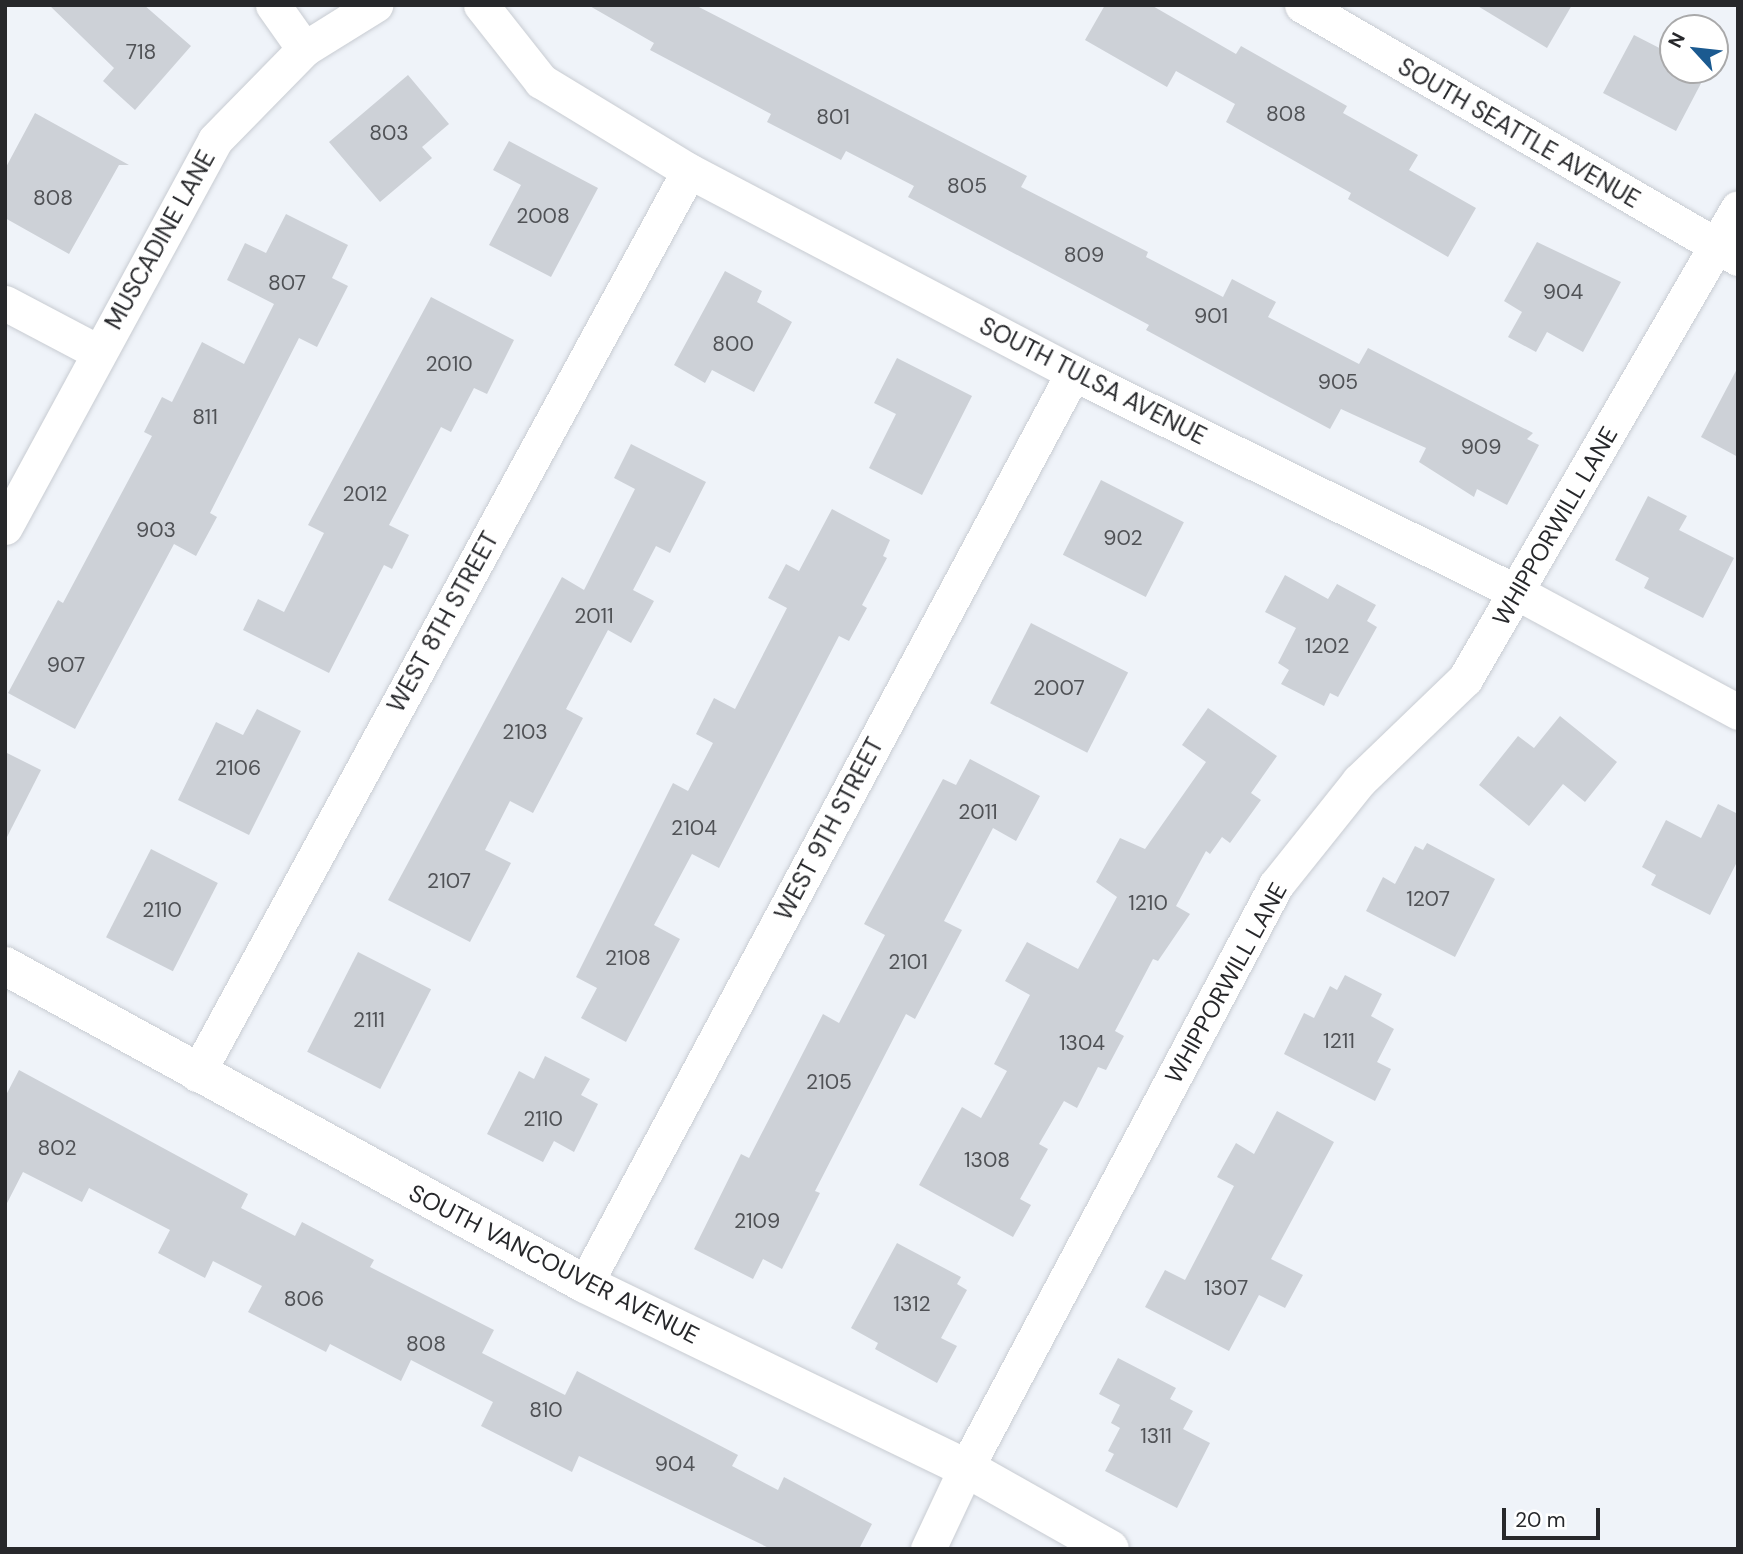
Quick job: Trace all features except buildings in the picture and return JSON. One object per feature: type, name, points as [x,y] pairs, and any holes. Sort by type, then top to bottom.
[{"type":"street","points":[[273,5],[304,49]]},
{"type":"street","name":"MUSCADINE LANE","points":[[5,527],[215,140],[304,49],[375,5]]},
{"type":"street","name":"SOUTH TULSA AVENUE","points":[[481,5],[541,81],[689,171],[1073,373],[1518,593],[1738,712]]},
{"type":"street","name":"SOUTH SEATTLE AVENUE","points":[[1302,5],[1726,253]]},
{"type":"street","name":"WEST 8TH STREET","points":[[197,1074],[689,171]]},
{"type":"street","name":"WHIPPORWILL LANE","points":[[928,1549],[966,1468],[1276,885],[1359,781],[1465,679],[1726,253],[1738,208]]},
{"type":"street","points":[[5,303],[98,352]]},
{"type":"street","name":"WEST 9TH STREET","points":[[585,1284],[1073,373]]},
{"type":"street","name":"SOUTH VANCOUVER AVENUE","points":[[6,967],[197,1074],[585,1284],[966,1468],[1110,1549]]}]
